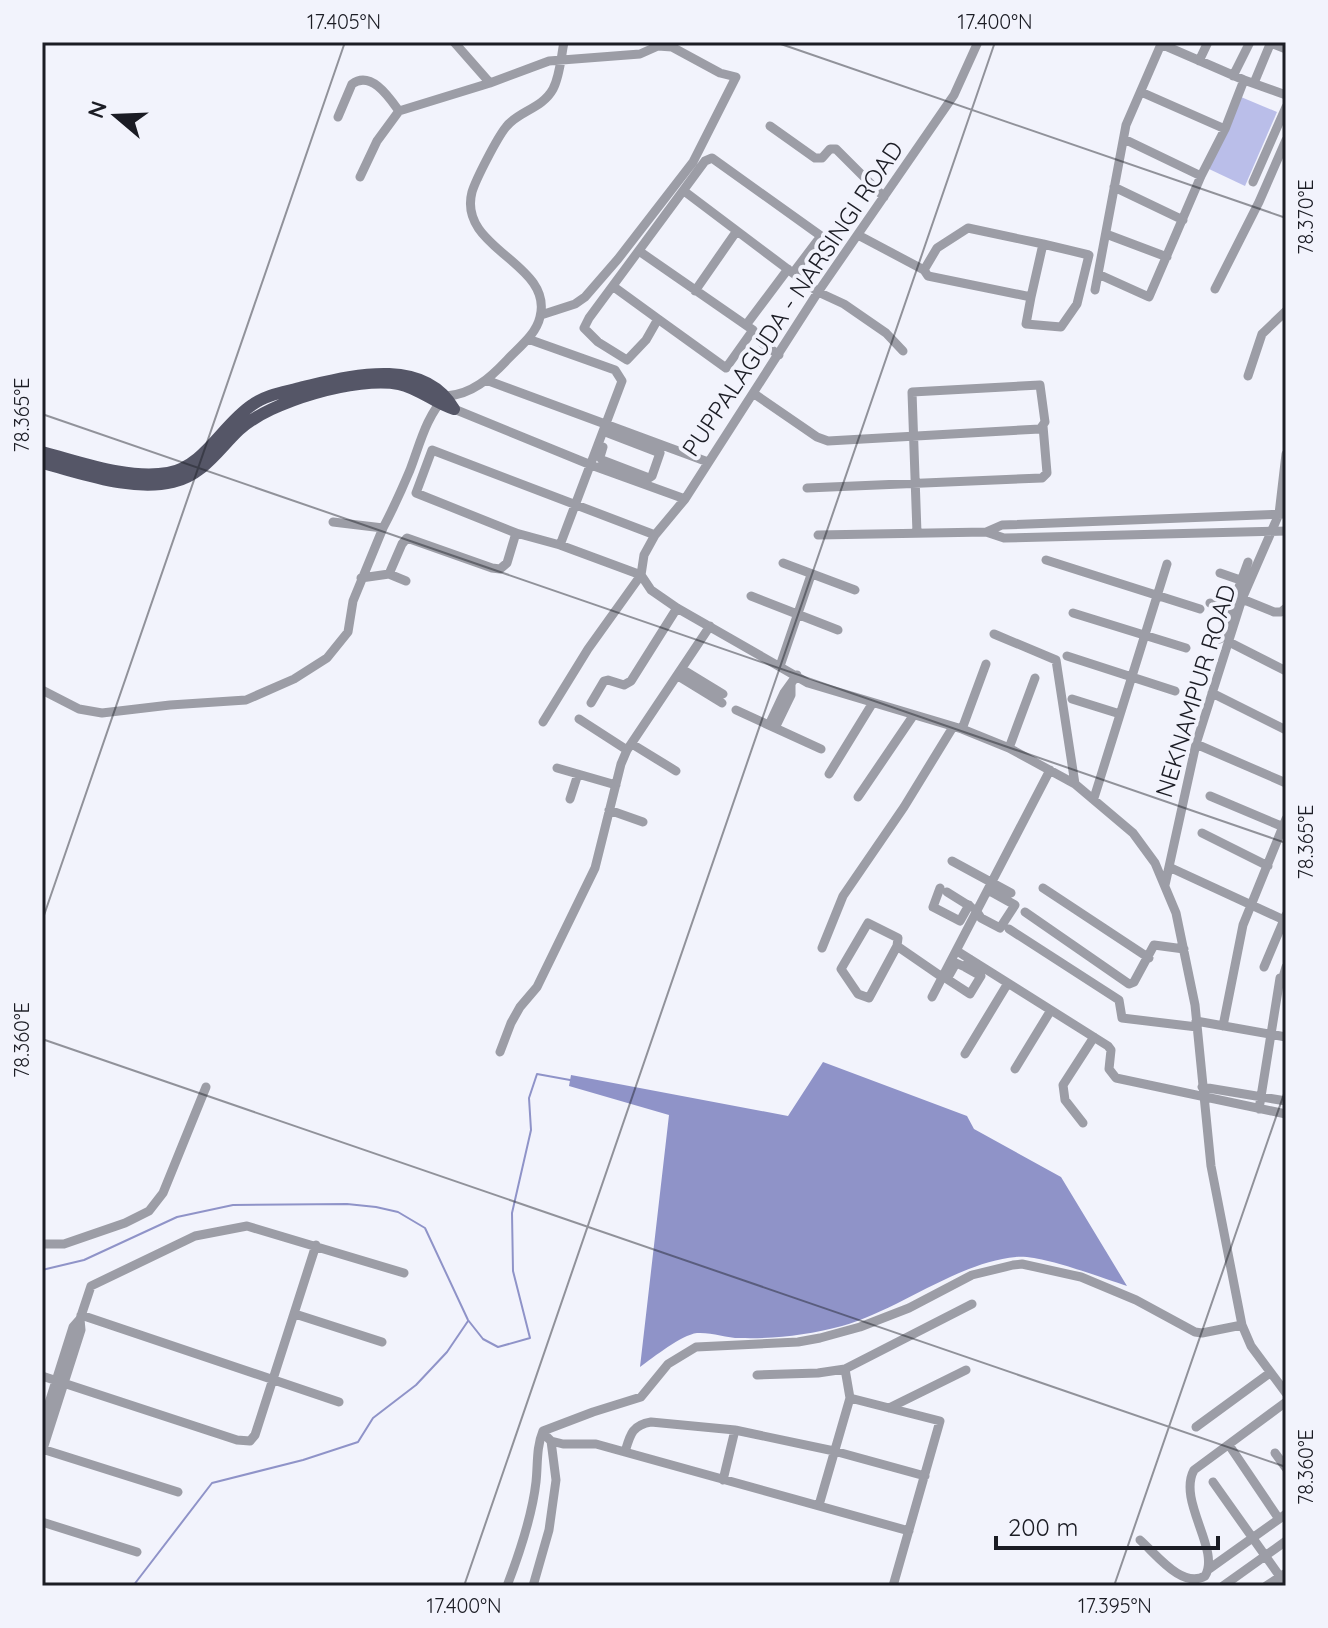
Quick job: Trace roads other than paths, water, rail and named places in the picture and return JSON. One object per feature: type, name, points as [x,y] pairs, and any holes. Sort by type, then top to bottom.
[{"type":"main road","points":[[42,452],[139,474],[167,473],[184,468],[201,455],[250,405],[268,396],[360,374],[410,378],[454,409]]},
{"type":"main road","points":[[42,463],[126,482],[146,485],[171,483],[199,470],[259,413],[308,395],[346,387],[397,384],[442,400]]},
{"type":"street","points":[[454,42],[490,83]]},
{"type":"street","points":[[42,690],[79,709],[102,713],[246,700],[294,679],[327,658],[348,632],[361,578],[409,472],[428,420],[442,400],[461,396],[486,380],[528,339],[541,315],[538,295],[532,283],[506,254],[486,240],[470,213],[470,203],[474,187],[506,126],[538,106],[552,90],[564,42]]},
{"type":"street","name":"PUPPALAGUDA - NARSINGI ROAD","points":[[543,722],[588,649],[641,575],[644,555],[655,535],[685,499],[818,292],[954,95],[978,42]]},
{"type":"street","points":[[1199,61],[1208,42]]},
{"type":"street","points":[[1233,76],[1250,42]]},
{"type":"street","points":[[1095,290],[1126,125],[1162,43],[1233,76],[1286,95]]},
{"type":"street","points":[[1098,274],[1149,297],[1201,176],[1249,82],[1271,43],[1286,49]]},
{"type":"street","points":[[360,177],[377,141],[399,111],[490,83],[526,68],[561,60],[640,54],[664,45],[720,73],[736,77],[693,162],[618,259],[585,297],[575,304],[541,315]]},
{"type":"street","points":[[338,117],[352,84],[364,79],[384,91],[399,111]]},
{"type":"street","points":[[1141,92],[1225,129]]},
{"type":"street","points":[[1253,182],[1286,107]]},
{"type":"street","points":[[770,126],[815,158],[822,158],[830,149],[836,149],[884,197]]},
{"type":"street","points":[[1124,139],[1201,176]]},
{"type":"street","points":[[1215,289],[1286,140]]},
{"type":"street","points":[[614,287],[726,368],[791,271],[821,236],[712,158],[705,161],[584,328],[607,349],[627,360],[646,340],[658,319]]},
{"type":"street","points":[[1114,187],[1183,220]]},
{"type":"street","points":[[684,191],[818,292],[844,304],[886,333],[903,351]]},
{"type":"street","points":[[924,270],[937,248],[968,228],[1043,244],[1089,255],[1077,304],[1061,327],[1026,324],[1043,244]]},
{"type":"street","points":[[695,291],[736,232]]},
{"type":"street","points":[[1106,234],[1167,257]]},
{"type":"street","points":[[858,235],[924,270],[928,276],[1031,297]]},
{"type":"street","points":[[639,251],[750,328],[762,343],[779,355]]},
{"type":"street","points":[[1248,376],[1262,334],[1286,311]]},
{"type":"street","points":[[528,339],[619,373],[622,381],[600,457],[651,477],[660,453],[609,427]]},
{"type":"street","points":[[486,380],[708,462]]},
{"type":"street","points":[[807,488],[916,485],[1045,477],[1042,389],[1036,384],[912,392],[915,436],[916,485],[917,533]]},
{"type":"street","points":[[753,393],[817,437],[828,441],[1040,429],[1043,426]]},
{"type":"street","points":[[454,409],[591,465],[685,499]]},
{"type":"street","points":[[560,545],[609,427]]},
{"type":"street","points":[[655,535],[432,450],[416,493],[516,533],[560,545],[641,575],[651,590],[677,608],[826,690],[957,728],[1009,748],[1075,784],[1133,833],[1147,849],[1165,885],[1176,913],[1184,949],[1197,1024],[1211,1166],[1242,1325],[1251,1346],[1286,1393]]},
{"type":"street","name":"NEKNAMPUR ROAD","points":[[1165,885],[1196,744],[1224,641],[1234,611],[1242,599],[1245,582],[1282,514],[1286,454]]},
{"type":"street","points":[[986,532],[1002,525],[1282,514]]},
{"type":"street","points":[[333,522],[383,528]]},
{"type":"street","points":[[818,535],[986,532],[1004,538],[1286,531]]},
{"type":"street","points":[[389,574],[407,538],[500,569],[507,563],[516,533]]},
{"type":"street","points":[[1046,560],[1200,609]]},
{"type":"street","points":[[1210,603],[1234,611],[1245,582],[1248,562]]},
{"type":"street","points":[[783,563],[855,590]]},
{"type":"street","points":[[1094,798],[1167,564]]},
{"type":"street","points":[[1220,573],[1245,582]]},
{"type":"street","points":[[361,578],[389,574],[406,581]]},
{"type":"street","points":[[780,666],[811,575]]},
{"type":"street","points":[[751,596],[838,630]]},
{"type":"street","points":[[1242,599],[1274,612],[1286,608]]},
{"type":"street","points":[[591,703],[604,681],[624,685],[631,681],[677,608]]},
{"type":"street","points":[[1073,613],[1186,648]]},
{"type":"street","points":[[500,1052],[511,1023],[537,987],[595,868],[616,785],[630,747],[710,626]]},
{"type":"street","points":[[994,634],[1056,660],[1075,784]]},
{"type":"street","points":[[1224,641],[1286,671]]},
{"type":"street","points":[[1067,656],[1175,691]]},
{"type":"street","points":[[822,948],[843,896],[957,728],[986,664]]},
{"type":"street","points":[[680,672],[723,699]]},
{"type":"street","points":[[772,726],[791,695],[791,685],[797,675]]},
{"type":"street","points":[[1009,748],[1035,678]]},
{"type":"street","points":[[1212,693],[1286,730]]},
{"type":"street","points":[[1072,699],[1120,714]]},
{"type":"street","points":[[829,774],[872,704]]},
{"type":"street","points":[[736,710],[821,749]]},
{"type":"street","points":[[858,797],[913,716]]},
{"type":"street","points":[[579,719],[676,771]]},
{"type":"street","points":[[1196,744],[1286,783]]},
{"type":"street","points":[[557,768],[616,785]]},
{"type":"street","points":[[932,997],[1050,770]]},
{"type":"street","points":[[570,799],[578,774]]},
{"type":"street","points":[[1210,796],[1285,825],[1237,947],[1223,1026]]},
{"type":"street","points":[[609,810],[643,822]]},
{"type":"street","points":[[1202,833],[1268,866]]},
{"type":"street","points":[[952,861],[1015,905],[1000,928],[981,918],[976,910],[944,890],[933,907],[960,921],[976,910]]},
{"type":"street","points":[[1169,867],[1251,905],[1285,917],[1264,967]]},
{"type":"street","points":[[991,888],[1011,893]]},
{"type":"street","points":[[1043,888],[1149,958]]},
{"type":"street","points":[[924,906],[967,931]]},
{"type":"street","points":[[1025,912],[1129,984],[1134,982],[1149,958],[1152,947],[1184,949]]},
{"type":"street","points":[[867,923],[898,938],[897,946],[869,998],[858,994],[842,967],[867,923]]},
{"type":"street","points":[[1009,929],[1119,1000],[1122,1018],[1223,1026],[1286,1037]]},
{"type":"street","points":[[897,946],[942,977]]},
{"type":"street","points":[[957,951],[967,963],[1008,983],[1111,1050],[1109,1069],[1116,1078],[1286,1114]]},
{"type":"street","points":[[1259,1109],[1270,1035],[1286,967]]},
{"type":"street","points":[[965,1054],[1008,983]]},
{"type":"street","points":[[1015,1069],[1051,1010]]},
{"type":"street","points":[[1083,1123],[1065,1100],[1063,1085],[1094,1037]]},
{"type":"street","points":[[42,1244],[64,1244],[125,1223],[149,1211],[163,1193],[206,1087]]},
{"type":"street","points":[[1202,1087],[1286,1101]]},
{"type":"street","points":[[178,1492],[42,1450],[73,1327],[91,1286],[195,1236],[247,1226],[404,1273]]},
{"type":"street","points":[[42,1376],[245,1442],[250,1441],[255,1435],[316,1245]]},
{"type":"street","points":[[507,1586],[525,1534],[536,1481],[538,1443],[543,1431],[641,1397],[668,1364],[696,1347],[820,1338],[909,1308],[972,1275],[1022,1264],[1081,1277],[1136,1300],[1195,1332],[1242,1325]]},
{"type":"street","points":[[757,1375],[845,1369],[972,1304]]},
{"type":"street","points":[[295,1314],[382,1342]]},
{"type":"street","points":[[80,1317],[339,1402]]},
{"type":"street","points":[[819,1505],[850,1398],[845,1369]]},
{"type":"street","points":[[889,1408],[966,1370]]},
{"type":"street","points":[[1196,1427],[1270,1373]]},
{"type":"street","points":[[42,1425],[61,1382]]},
{"type":"street","points":[[850,1398],[940,1421],[893,1586]]},
{"type":"street","points":[[1209,1569],[1210,1558],[1199,1531],[1192,1500],[1191,1476],[1194,1470],[1286,1402]]},
{"type":"street","points":[[625,1452],[631,1432],[639,1424],[651,1422],[735,1430],[834,1451],[925,1476]]},
{"type":"street","points":[[723,1480],[735,1430]]},
{"type":"street","points":[[533,1586],[549,1530],[556,1480],[551,1441],[543,1431]]},
{"type":"street","points":[[551,1441],[596,1444],[909,1531]]},
{"type":"street","points":[[1140,1540],[1181,1576],[1190,1580],[1201,1579],[1209,1569],[1282,1517],[1229,1445]]},
{"type":"street","points":[[1275,1453],[1286,1468]]},
{"type":"street","points":[[1213,1482],[1284,1578],[1266,1586]]},
{"type":"street","points":[[42,1522],[137,1552]]},
{"type":"street","points":[[1223,1586],[1286,1541]]},
{"type":"waterway","points":[[42,1270],[84,1260],[177,1217],[233,1205],[347,1204],[376,1207],[398,1212],[425,1228],[468,1320],[483,1339],[498,1347],[530,1338],[513,1271],[512,1213],[531,1130],[529,1098],[537,1074],[570,1080]]},
{"type":"waterway","points":[[133,1586],[212,1483],[303,1460],[358,1442],[373,1418],[416,1385],[447,1352],[468,1321]]}]
